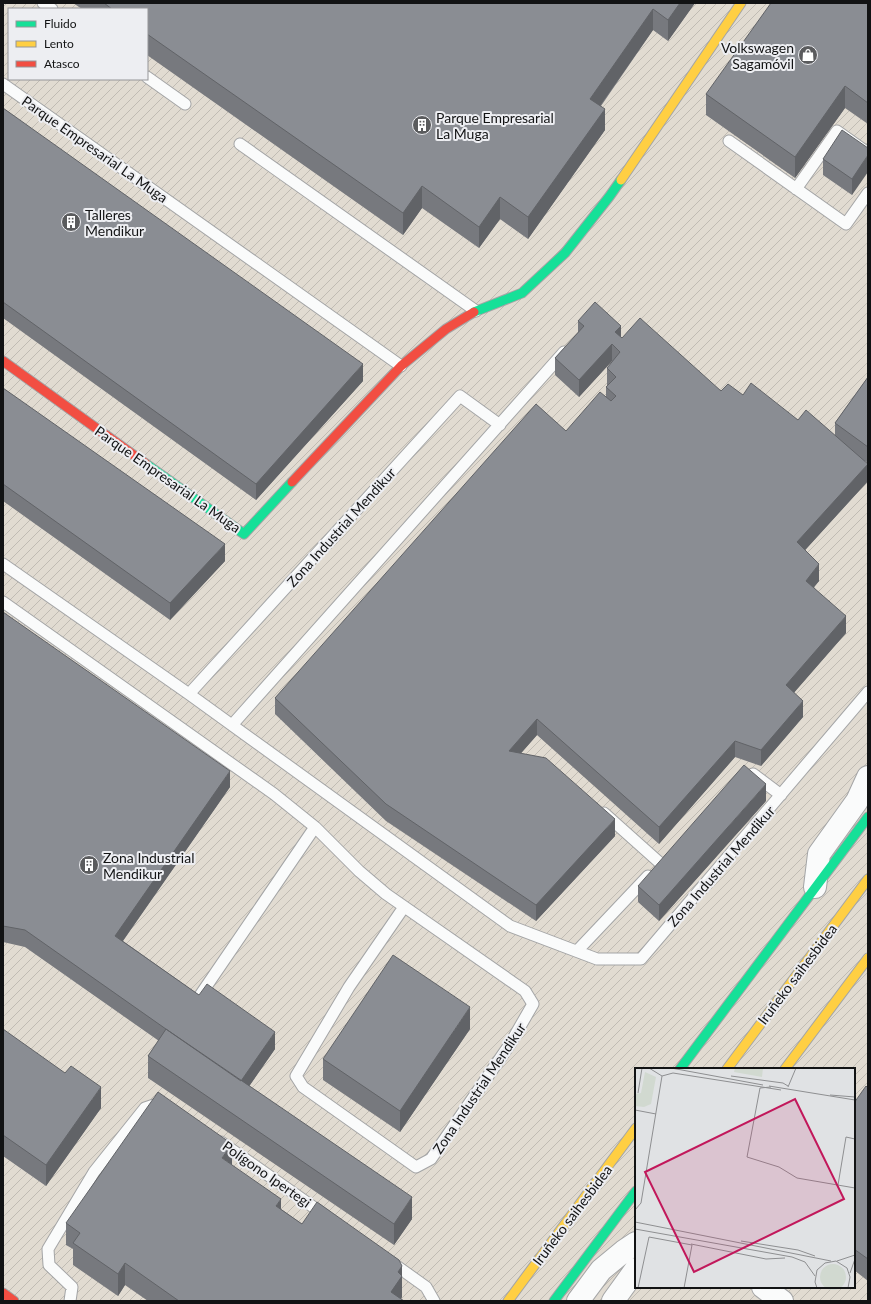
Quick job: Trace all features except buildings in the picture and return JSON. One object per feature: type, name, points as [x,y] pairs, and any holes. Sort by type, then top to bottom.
[{"type":"main road","name":"Parque Empresarial La Muga","points":[[3,361],[244,534],[402,366],[424,346],[446,329],[476,311],[522,293],[565,253],[609,197],[741,3]]},
{"type":"main road","points":[[681,1068],[868,817]]},
{"type":"main road","name":"Iruñeko saihesbidea","points":[[728,1068],[868,879]]},
{"type":"main road","points":[[786,1068],[868,958]]},
{"type":"main road","name":"Iruñeko saihesbidea","points":[[508,1301],[635,1129]]},
{"type":"main road","points":[[554,1301],[635,1192]]},
{"type":"main road","points":[[3,1293],[14,1301]]},
{"type":"street","points":[[815,887],[819,854],[857,801],[868,777]]},
{"type":"street","points":[[578,1301],[601,1270],[635,1244]]},
{"type":"street","points":[[613,1301],[635,1270]]},
{"type":"street","points":[[765,1288],[782,1301]]},
{"type":"lane","points":[[148,78],[185,104]]},
{"type":"lane","name":"Parque Empresarial La Muga","points":[[3,84],[402,366]]},
{"type":"lane","points":[[796,189],[837,132],[868,153]]},
{"type":"lane","points":[[729,141],[846,224],[868,193]]},
{"type":"lane","points":[[240,144],[476,311]]},
{"type":"lane","points":[[232,725],[569,347]]},
{"type":"lane","name":"Zona Industrial Mendikur","points":[[189,694],[460,396],[500,425]]},
{"type":"lane","name":"Zona Industrial Mendikur","points":[[3,564],[189,694],[510,926],[597,959],[641,959],[868,692]]},
{"type":"lane","name":"Zona Industrial Mendikur","points":[[3,602],[274,794],[315,827],[359,871],[386,894],[526,991],[533,1004],[510,1044],[431,1159],[416,1167],[303,1087],[296,1076],[349,987],[404,907]]},
{"type":"lane","name":"Zona Industrial Mendikur","points":[[741,775],[746,770],[781,796]]},
{"type":"lane","points":[[597,806],[660,863]]},
{"type":"lane","points":[[195,1002],[315,827]]},
{"type":"lane","points":[[577,951],[668,854]]},
{"type":"lane","points":[[70,1301],[72,1288],[50,1265],[48,1249],[94,1172],[144,1108],[164,1102],[171,1106]]},
{"type":"lane","name":"Polígono Ipertegi","points":[[209,1133],[337,1224]]},
{"type":"lane","points":[[382,1255],[426,1287],[434,1301]]},
{"type":"shaded area","points":[[3,3],[868,3],[868,1301],[3,1301]]},
{"type":"traffic: fast","points":[[474,312],[522,293],[565,253],[621,180]]},
{"type":"traffic: fast","points":[[146,464],[244,534],[292,482]]},
{"type":"traffic: fast","points":[[681,1068],[868,817]]},
{"type":"traffic: fast","points":[[554,1301],[635,1192]]},
{"type":"traffic: slow","points":[[621,180],[741,3]]},
{"type":"traffic: slow","points":[[728,1068],[868,879]]},
{"type":"traffic: slow","points":[[786,1068],[868,958]]},
{"type":"traffic: slow","points":[[508,1301],[635,1129]]},
{"type":"traffic: jam","points":[[292,482],[401,366],[446,329],[474,312]]},
{"type":"traffic: jam","points":[[3,361],[146,464]]},
{"type":"traffic: jam","points":[[3,1293],[14,1301]]},
{"type":"place","name":"Volkswagen Sagamóvil","points":[[808,55]]},
{"type":"place","name":"Parque Empresarial La Muga","points":[[422,125]]},
{"type":"place","name":"Talleres Mendikur","points":[[71,222]]},
{"type":"place","name":"Zona Industrial Mendikur","points":[[89,865]]}]
